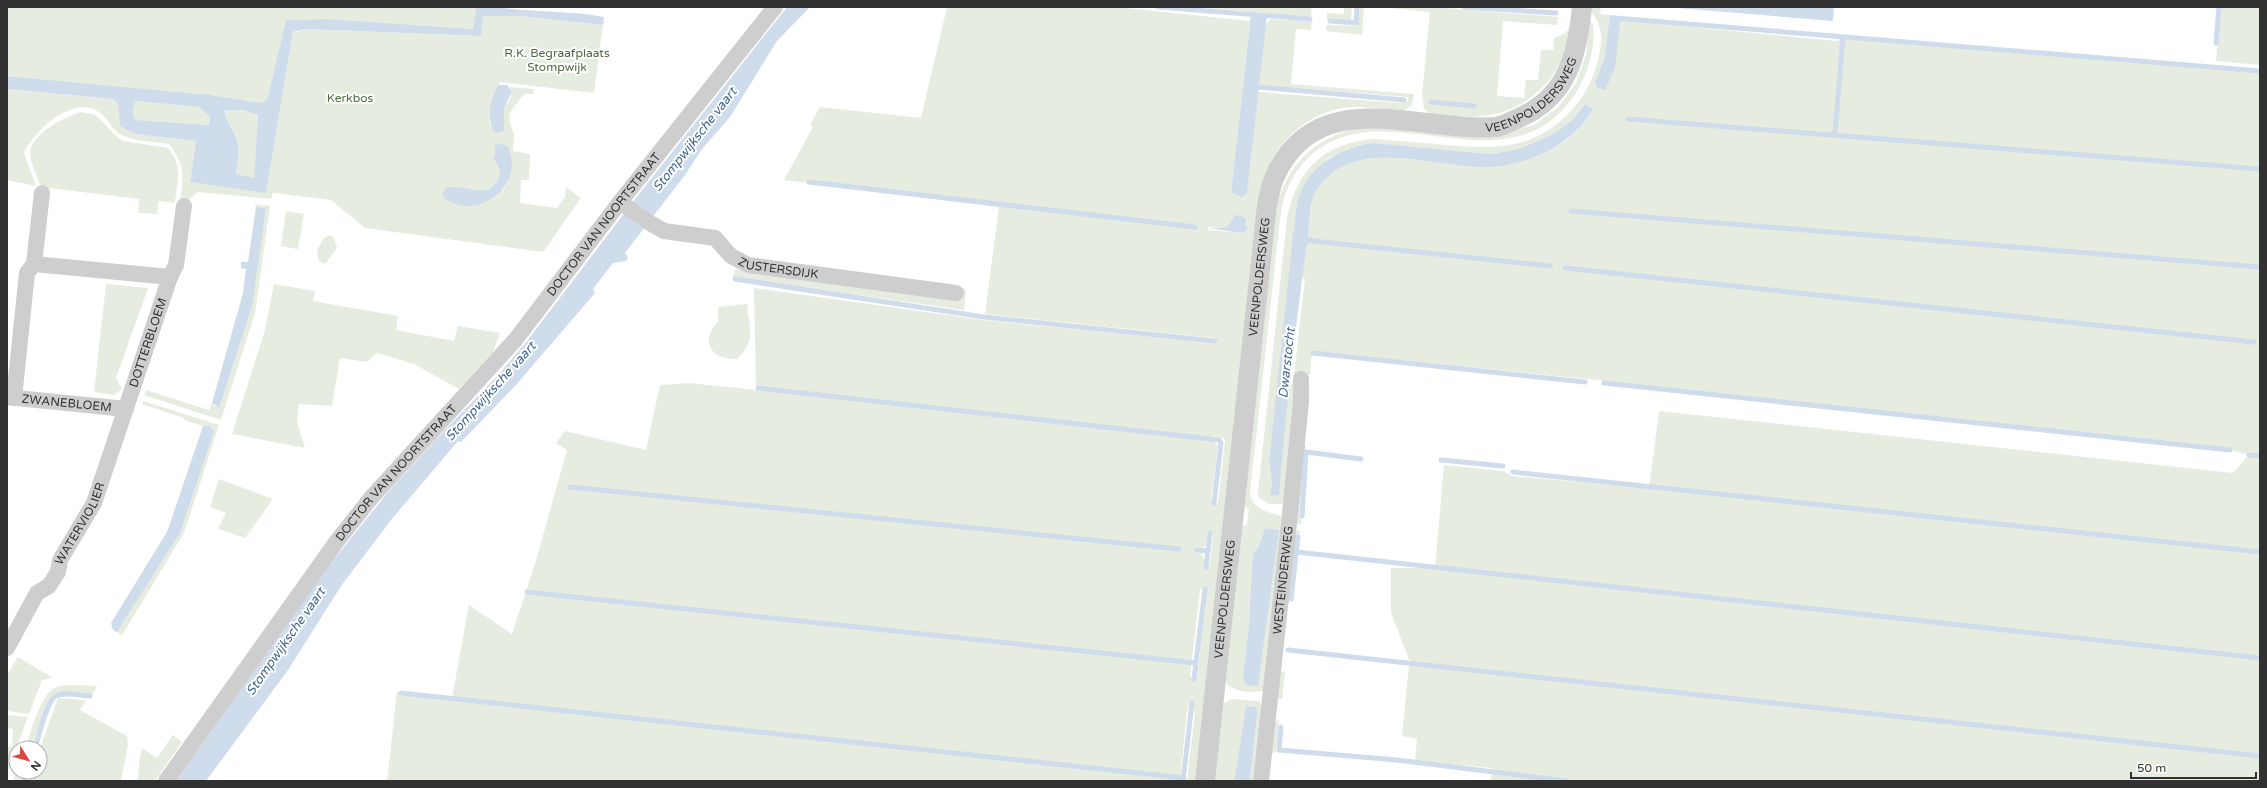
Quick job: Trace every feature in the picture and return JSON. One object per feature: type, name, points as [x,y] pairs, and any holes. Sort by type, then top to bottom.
[{"type":"street","name":"DOCTOR VAN NOORTSTRAAT","points":[[166,781],[352,522],[391,475],[493,367],[516,339],[775,7]]},
{"type":"street","name":"VEENPOLDERSWEG","points":[[1205,781],[1267,205],[1274,176],[1285,158],[1300,141],[1319,129],[1339,122],[1356,118],[1376,118],[1498,127],[1528,114],[1552,96],[1564,80],[1575,57],[1582,7]]},
{"type":"street","points":[[10,397],[27,274],[34,264],[42,193]]},
{"type":"street","name":"ZUSTERSDIJK","points":[[622,203],[664,231],[714,238],[731,256],[748,265],[956,294]]},
{"type":"street","name":"DOTTERBLOEM","points":[[126,409],[170,277],[176,265],[184,206]]},
{"type":"street","points":[[34,264],[170,277]]},
{"type":"street","name":"WESTEINDERWEG","points":[[1261,781],[1290,518],[1301,401],[1301,379]]},
{"type":"street","name":"ZWANEBLOEM","points":[[10,397],[126,409]]},
{"type":"street","name":"WATERVIOLIER","points":[[7,648],[38,593],[49,586],[58,572],[60,560],[89,514],[126,409]]},
{"type":"green space","points":[[7,7],[476,7],[473,29],[329,19],[286,20],[267,100],[260,103],[211,95],[7,76]]},
{"type":"green space","points":[[947,7],[1116,7],[1250,21],[1231,192],[1247,194],[1258,92],[1399,103],[1408,101],[1408,97],[1259,85],[1265,25],[1271,19],[1312,21],[1311,30],[1296,29],[1291,84],[1414,94],[1412,105],[1404,111],[1351,107],[1326,113],[1310,120],[1296,130],[1284,142],[1267,171],[1261,187],[1196,781],[1187,781],[1195,713],[1191,703],[1189,704],[1187,711],[1180,781],[387,781],[397,692],[452,698],[469,605],[512,634],[535,564],[567,450],[556,443],[565,431],[646,450],[660,385],[690,383],[756,390],[754,288],[983,320],[1215,343],[1215,338],[985,314],[999,207],[784,180],[813,127],[810,125],[820,107],[921,118]],"holes":[[[1235,215],[1246,227],[1242,233],[1209,230],[1208,227],[1227,227]],[[1213,436],[1223,438],[1225,440],[1218,503],[1214,504],[1211,500],[1218,446],[1213,441]],[[1209,529],[1213,535],[1210,564],[1207,568],[1201,552],[1196,552],[1196,548],[1205,547]],[[1205,588],[1207,591],[1197,678],[1194,679],[1190,676],[1200,590]]]},
{"type":"green space","points":[[1196,7],[1312,7],[1311,17]]},
{"type":"green space","points":[[1344,7],[1352,7],[1351,21],[1327,20],[1327,13],[1344,14]]},
{"type":"green space","points":[[1360,7],[1364,7],[1362,35],[1326,31],[1327,25],[1356,26]]},
{"type":"green space","points":[[1380,7],[1434,7],[1558,17],[1557,25],[1503,21],[1497,96],[1524,98],[1526,80],[1538,80],[1541,50],[1553,50],[1554,38],[1565,33],[1572,26],[1569,43],[1563,59],[1554,74],[1543,87],[1530,98],[1515,107],[1499,113],[1482,116],[1462,117],[1430,114],[1424,109],[1422,95],[1430,12]]},
{"type":"green space","points":[[1590,7],[1601,7],[1600,14],[1610,15],[1604,59],[1596,83],[1618,42],[1621,20],[1836,41],[1843,37],[2260,70],[2260,756],[1410,662],[1391,613],[1391,568],[1435,568],[1444,465],[1503,471],[1512,476],[1649,488],[1659,411],[2233,473],[2249,455],[2230,450],[1587,379],[1312,351],[1310,375],[1296,373],[1298,396],[1284,504],[1269,504],[1259,498],[1258,493],[1287,218],[1298,186],[1306,173],[1327,153],[1341,146],[1356,142],[1374,139],[1482,147],[1514,144],[1529,140],[1543,133],[1557,124],[1571,111],[1583,96],[1589,85],[1596,67],[1601,44],[1600,30],[1594,16],[1589,10]],"holes":[[[1584,104],[1594,111],[1566,141],[1535,157],[1513,164],[1491,167],[1471,167],[1404,158],[1360,160],[1341,167],[1321,184],[1313,197],[1308,236],[1318,241],[1307,244],[1302,278],[1305,279],[1293,384],[1288,384],[1272,484],[1269,461],[1297,205],[1308,179],[1330,157],[1373,143],[1491,154],[1522,148],[1555,133],[1570,122]]]},
{"type":"green space","points":[[2221,7],[2260,7],[2260,65],[2216,61]]},
{"type":"green space","points":[[482,16],[519,16],[603,25],[594,93],[500,82],[491,103],[490,125],[504,131],[504,109],[511,97],[510,87],[533,89],[533,94],[524,94],[510,112],[509,120],[514,135],[513,151],[530,154],[529,180],[521,180],[520,203],[557,208],[565,197],[566,187],[581,198],[543,252],[365,228],[331,200],[273,193],[271,199],[197,192],[185,204],[180,203],[182,186],[181,165],[169,144],[124,136],[116,131],[101,113],[87,108],[76,108],[54,118],[29,144],[24,153],[36,186],[7,180],[7,89],[113,99],[118,104],[120,126],[134,134],[196,141],[190,182],[266,192],[293,33],[304,29],[480,36]],"holes":[[[496,152],[509,181],[503,190],[478,204],[452,186],[478,191],[489,189],[494,185],[499,176],[498,168],[493,159]]]},
{"type":"green space","points":[[1589,21],[1593,24],[1594,33],[1592,51],[1584,77],[1576,93],[1548,123],[1516,137],[1481,140],[1409,133],[1373,132],[1339,138],[1309,157],[1297,170],[1286,193],[1280,219],[1250,493],[1254,504],[1264,510],[1286,517],[1268,689],[1251,692],[1233,688],[1225,681],[1241,527],[1247,524],[1249,509],[1244,506],[1277,205],[1290,174],[1299,161],[1310,150],[1337,134],[1353,129],[1370,126],[1501,135],[1536,124],[1558,107],[1576,83],[1586,55]],"holes":[[[1265,528],[1278,530],[1244,679],[1254,553],[1258,548]]]},
{"type":"green space","points":[[136,101],[199,107],[210,117],[209,125],[136,120],[133,115],[133,110]]},
{"type":"green space","points":[[242,110],[258,115],[254,179],[236,174],[239,155],[238,141],[224,111]]},
{"type":"green space","points":[[81,112],[96,115],[115,135],[123,141],[168,148],[173,155],[178,168],[175,203],[158,201],[157,214],[138,213],[139,199],[41,187],[33,167],[30,154],[31,147],[35,140],[50,127],[74,114]]},
{"type":"green space","points":[[254,204],[270,206],[255,313],[221,420],[144,395],[146,390],[209,410],[212,403],[215,407],[266,208],[256,207]]},
{"type":"green space","points":[[286,211],[304,214],[298,249],[281,246]]},
{"type":"green space","points":[[330,235],[334,238],[337,248],[325,264],[319,261],[317,250],[324,238]]},
{"type":"green space","points":[[735,269],[958,300],[960,288],[966,289],[964,310],[733,277]]},
{"type":"green space","points":[[106,284],[148,288],[116,378],[122,389],[114,395],[94,392]]},
{"type":"green space","points":[[274,284],[315,291],[313,301],[398,316],[396,330],[454,341],[458,326],[500,333],[493,352],[459,389],[414,364],[377,353],[367,362],[340,358],[332,406],[299,404],[297,422],[305,448],[232,434],[265,330]]},
{"type":"green space","points":[[747,304],[750,333],[747,346],[737,359],[720,356],[711,348],[709,342],[709,336],[712,329],[718,322],[718,307]]},
{"type":"green space","points":[[143,401],[219,425],[184,533],[122,635],[117,632],[180,533],[210,426],[203,426],[184,420],[184,418],[142,404]]},
{"type":"green space","points":[[1300,446],[1306,446],[1299,517],[1301,519],[1301,524],[1293,523]]},
{"type":"green space","points":[[219,479],[273,499],[245,538],[218,529],[226,513],[210,507]]},
{"type":"green space","points":[[1300,530],[1299,536],[1297,537],[1289,603],[1284,602],[1292,532]]},
{"type":"green space","points":[[18,657],[53,678],[42,680],[29,714],[7,711],[7,675]]},
{"type":"green space","points":[[1409,665],[2260,757],[2260,781],[1491,781],[1492,768],[1415,761],[1417,739],[1402,736]]},
{"type":"green space","points":[[1285,671],[1282,699],[1273,699],[1276,675]]},
{"type":"green space","points":[[77,685],[97,686],[92,696],[64,693],[54,694],[46,705],[35,740],[28,740],[41,704],[51,690],[57,687]]},
{"type":"green space","points":[[58,698],[86,700],[80,710],[127,736],[128,745],[121,781],[29,781],[48,780],[48,740],[43,740]]},
{"type":"green space","points":[[1231,699],[1259,701],[1265,710],[1257,781],[1250,781],[1258,707],[1246,706],[1234,781],[1214,781],[1223,704]]},
{"type":"green space","points":[[7,715],[28,717],[19,740],[12,740],[13,729],[7,728]]},
{"type":"green space","points":[[1279,720],[1276,751],[1271,755],[1271,724]]},
{"type":"green space","points":[[173,735],[182,742],[155,781],[138,781],[142,748],[157,758]]},
{"type":"green space","points":[[8,747],[8,770],[7,773]]},
{"type":"water","points":[[476,7],[575,13],[604,17],[603,25],[519,16],[483,16],[481,36],[304,29],[293,32],[266,193],[190,182],[196,141],[134,134],[120,126],[118,104],[113,99],[7,89],[7,76],[211,95],[260,103],[267,100],[286,20],[329,19],[473,29]],"holes":[[[136,101],[199,107],[210,117],[209,125],[136,120],[133,115]],[[242,110],[258,115],[254,178],[236,174],[239,155],[238,142],[224,111]]]},
{"type":"water","name":"Stompwijksche vaart","points":[[787,7],[810,7],[777,41],[730,117],[702,149],[685,175],[625,253],[628,258],[626,261],[613,263],[593,289],[595,293],[515,386],[461,442],[458,441],[391,520],[341,586],[288,670],[206,781],[176,781],[323,573],[388,492],[439,436],[500,373],[527,341],[635,199]]},
{"type":"water","points":[[1666,7],[1834,7],[1833,21]]},
{"type":"water","points":[[1251,14],[1267,15],[1247,194],[1241,197],[1231,192]]},
{"type":"water","points":[[1610,15],[1621,17],[1615,68],[1605,90],[1598,88],[1595,83],[1604,59]]},
{"type":"water","points":[[498,85],[507,85],[512,91],[504,109],[504,131],[495,133],[489,115],[491,103]]},
{"type":"water","name":"Dwarstocht","points":[[1585,104],[1594,110],[1577,131],[1566,140],[1546,152],[1524,161],[1502,166],[1471,167],[1404,158],[1361,160],[1342,167],[1325,180],[1315,192],[1310,211],[1308,236],[1319,241],[1307,244],[1291,369],[1279,495],[1270,496],[1272,484],[1269,461],[1292,233],[1294,232],[1295,215],[1301,192],[1307,180],[1315,170],[1335,155],[1373,143],[1491,154],[1522,148],[1555,133],[1570,122]]},
{"type":"water","points":[[502,144],[508,147],[512,169],[504,188],[497,195],[488,201],[477,205],[466,206],[458,205],[445,199],[442,194],[446,188],[459,187],[473,190],[487,190],[492,187],[499,178],[500,172],[493,159],[496,152],[494,145]]},
{"type":"water","points":[[256,207],[266,208],[252,306],[219,408],[212,403],[243,293],[246,269],[241,268],[241,262],[248,262]]},
{"type":"water","points":[[1235,215],[1242,216],[1246,219],[1246,227],[1248,228],[1242,233],[1208,228],[1227,227]]},
{"type":"water","points":[[203,426],[210,426],[214,431],[180,533],[117,632],[113,630],[111,623],[167,532]]},
{"type":"water","points":[[1265,528],[1279,530],[1258,686],[1247,685],[1243,679],[1249,625],[1252,565],[1254,553],[1258,548]]},
{"type":"water","points":[[1246,706],[1258,707],[1250,781],[1234,781]]},
{"type":"waterway","points":[[1158,7],[1310,19]]},
{"type":"waterway","points":[[1330,21],[1356,23],[1357,7]]},
{"type":"waterway","points":[[1464,7],[1556,13]]},
{"type":"waterway","points":[[2216,43],[2219,7]]},
{"type":"waterway","points":[[1615,18],[2260,71]]},
{"type":"waterway","points":[[1835,134],[1843,37]]},
{"type":"waterway","points":[[1259,87],[1404,100]]},
{"type":"waterway","points":[[1431,102],[1474,106]]},
{"type":"waterway","points":[[1628,119],[2260,169]]},
{"type":"waterway","points":[[809,182],[1195,227]]},
{"type":"waterway","points":[[1571,211],[2260,267]]},
{"type":"waterway","points":[[1313,241],[1550,266]]},
{"type":"waterway","points":[[1565,268],[2254,342]]},
{"type":"waterway","points":[[735,279],[984,317],[1215,341]]},
{"type":"waterway","points":[[1313,353],[1585,382]]},
{"type":"waterway","points":[[1604,383],[2230,450]]},
{"type":"waterway","points":[[758,388],[1219,440],[1221,443],[1214,503]]},
{"type":"waterway","points":[[1302,516],[1306,452],[1361,459]]},
{"type":"waterway","points":[[2249,455],[2260,456]]},
{"type":"waterway","points":[[1441,460],[1503,466]]},
{"type":"waterway","points":[[1513,472],[2260,552]]},
{"type":"waterway","points":[[570,487],[1179,549]]},
{"type":"waterway","points":[[1206,567],[1210,533]]},
{"type":"waterway","points":[[1291,599],[1298,537]]},
{"type":"waterway","points":[[1197,550],[1208,551]]},
{"type":"waterway","points":[[1297,552],[2260,658]]},
{"type":"waterway","points":[[1194,679],[1205,589]]},
{"type":"waterway","points":[[527,592],[1196,663]]},
{"type":"waterway","points":[[1288,650],[2260,756]]},
{"type":"waterway","points":[[401,693],[1184,778]]},
{"type":"waterway","points":[[37,740],[43,720],[52,699],[56,696],[64,694],[90,696]]},
{"type":"waterway","points":[[1183,781],[1192,703]]},
{"type":"waterway","points":[[1281,727],[1279,750],[1397,760],[1567,781]]},
{"type":"park label","name":"R.K. Begraafplaats Stompwijk","points":[[557,60]]},
{"type":"park label","name":"Kerkbos","points":[[350,98]]}]
